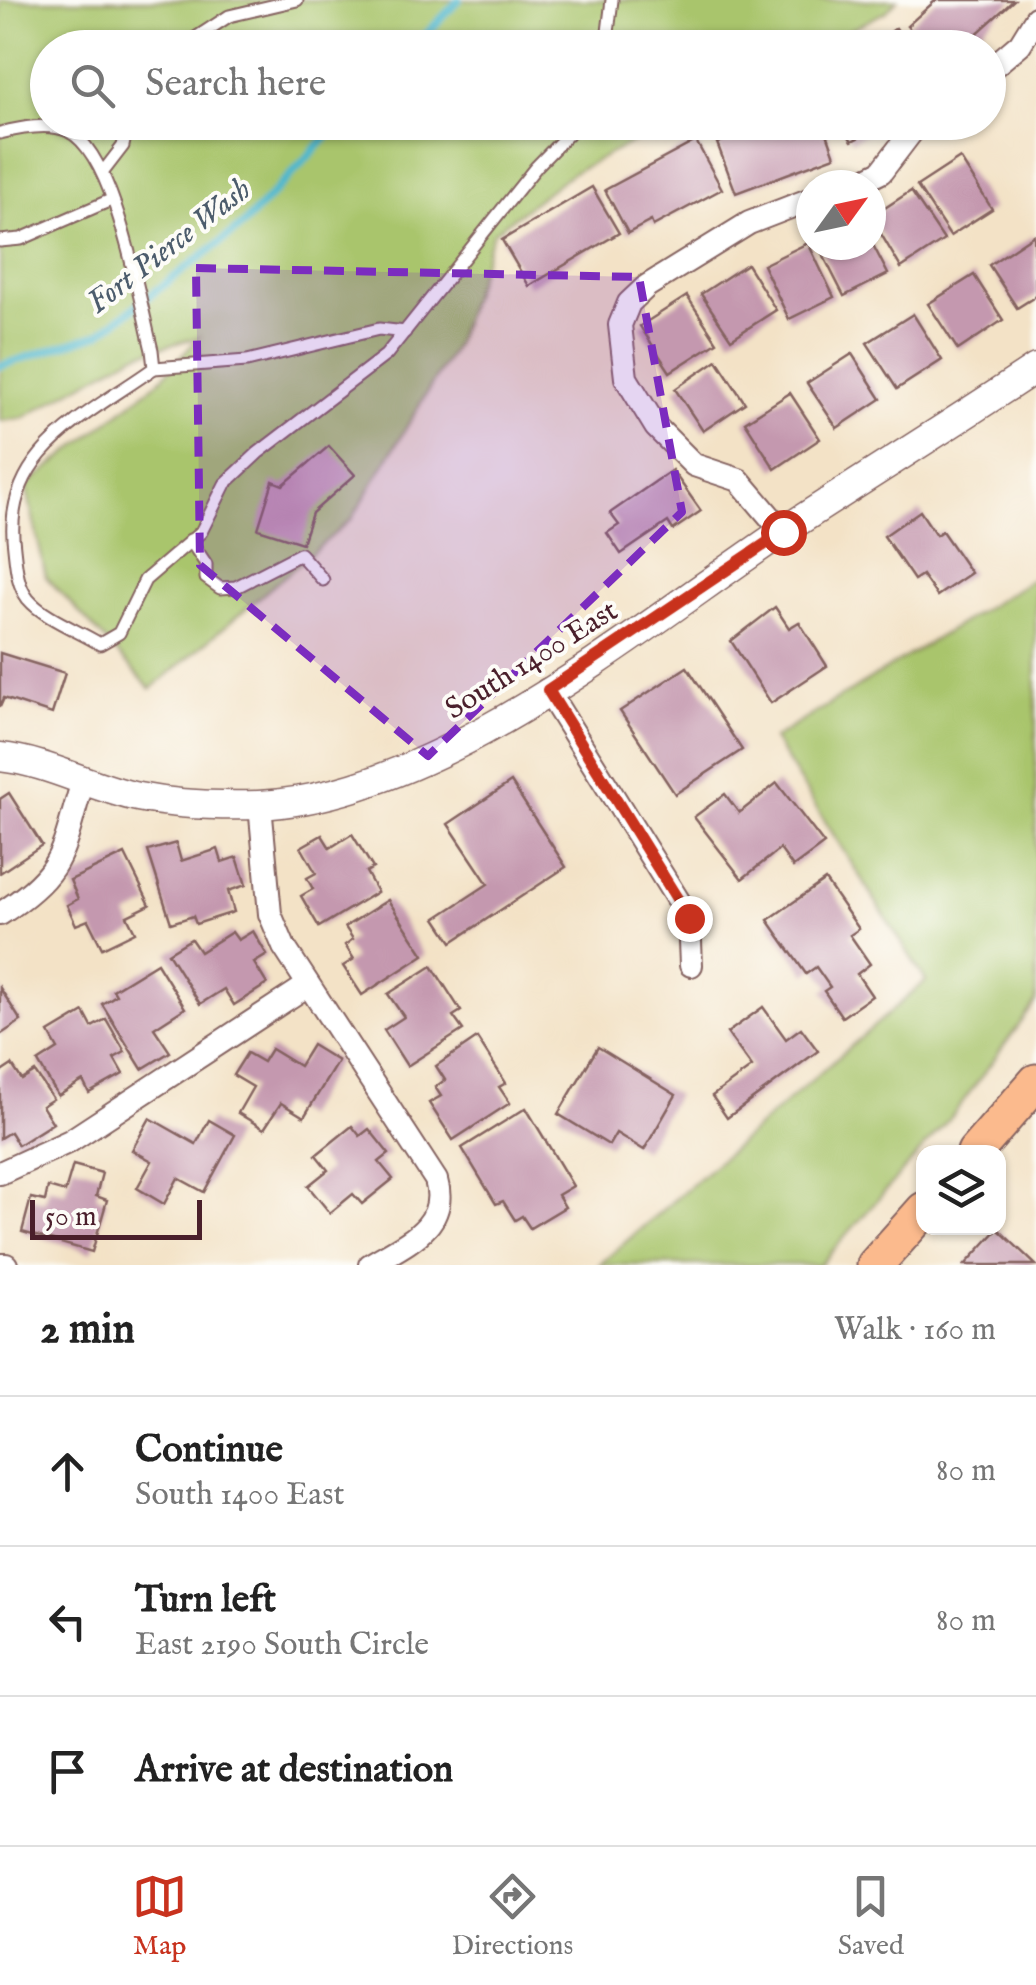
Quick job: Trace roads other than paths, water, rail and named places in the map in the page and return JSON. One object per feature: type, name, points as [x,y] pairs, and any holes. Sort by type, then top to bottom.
[{"type":"main road","points":[[981,1145],[1036,1082]]},
{"type":"main road","points":[[875,1265],[916,1219]]},
{"type":"street","points":[[1006,56],[1020,44],[1036,18]]},
{"type":"street","points":[[883,170],[906,140]]},
{"type":"street","points":[[783,532],[740,480],[694,465],[656,427],[626,378],[620,325],[629,304],[647,286],[749,222],[796,205]]},
{"type":"street","name":"South 1400 East","points":[[0,758],[22,759],[156,800],[260,805],[317,798],[387,777],[442,752],[548,690],[1036,368]]},
{"type":"street","points":[[548,690],[689,918],[691,965]]},
{"type":"street","points":[[0,914],[47,880],[58,862],[84,780]]},
{"type":"street","points":[[260,805],[270,914],[308,985],[436,1180],[442,1200],[435,1220],[420,1234],[370,1265]]},
{"type":"street","points":[[0,1173],[70,1141],[308,985]]},
{"type":"lane","points":[[208,30],[229,16],[297,0]]},
{"type":"lane","points":[[608,30],[612,0]]},
{"type":"lane","points":[[0,133],[30,129]]},
{"type":"lane","points":[[82,140],[104,172],[154,368]]},
{"type":"lane","points":[[104,172],[124,140]]},
{"type":"lane","points":[[405,332],[379,329],[247,361],[154,368],[44,446],[18,486],[11,524],[18,582],[30,601],[100,644],[119,633],[145,580],[200,532],[225,484],[258,453],[371,368],[405,332],[563,140]]},
{"type":"lane","points":[[0,240],[22,239],[111,200]]},
{"type":"lane","points":[[190,540],[206,564],[206,578],[220,588],[236,588],[300,554],[323,580]]},
{"type":"waterway","name":"Fort Pierce Wash","points":[[430,30],[459,0]]},
{"type":"waterway","name":"Fort Pierce Wash","points":[[0,366],[99,334],[242,226],[324,140]]}]
